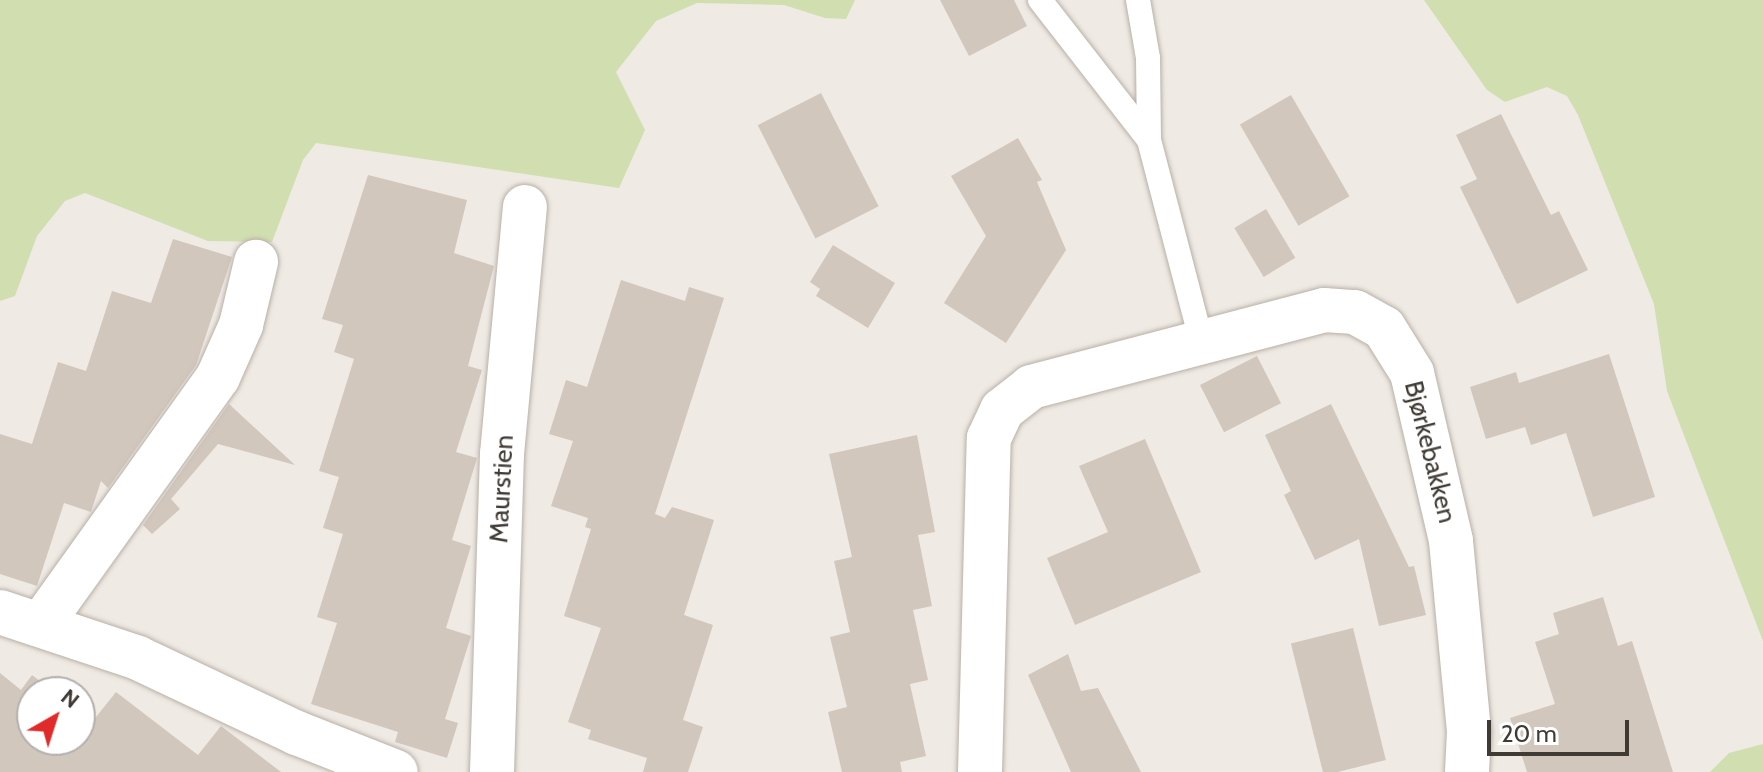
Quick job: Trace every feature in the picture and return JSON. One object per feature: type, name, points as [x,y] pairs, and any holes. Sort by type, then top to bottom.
[{"type":"street","name":"Maurstien","points":[[492,772],[502,454],[525,207]]},
{"type":"street","points":[[42,623],[218,377],[241,325],[256,262]]},
{"type":"street","name":"Bjørkebakken","points":[[980,772],[989,438],[1002,410],[1031,387],[1201,339],[1324,310],[1355,312],[1384,328],[1412,373],[1451,541],[1469,731],[1467,772]]},
{"type":"street","points":[[0,612],[42,623],[138,658],[297,733],[396,772]]},
{"type":"lane","points":[[1040,0],[1149,140]]},
{"type":"lane","points":[[1138,0],[1148,58],[1149,140],[1201,339]]},
{"type":"green space","points":[[0,0],[855,0],[846,19],[825,18],[784,5],[697,3],[656,21],[616,72],[645,130],[619,188],[316,143],[303,160],[272,242],[208,241],[85,193],[65,201],[37,236],[15,296],[0,301]]},
{"type":"green space","points":[[1424,0],[1763,0],[1763,641],[1667,391],[1654,304],[1578,115],[1567,96],[1547,87],[1505,102],[1487,90]]},
{"type":"green space","points":[[1763,744],[1763,772],[1710,772],[1729,753]]},
{"type":"building","points":[[940,0],[1014,0],[1027,26],[969,56]]},
{"type":"building","points":[[821,93],[879,206],[815,238],[758,125]]},
{"type":"building","points":[[1291,95],[1350,196],[1298,226],[1240,124]]},
{"type":"building","points":[[1501,114],[1551,215],[1559,211],[1588,270],[1517,304],[1460,187],[1477,179],[1456,135]]},
{"type":"building","points":[[1018,138],[1042,180],[1037,182],[1066,250],[1006,343],[944,303],[986,236],[951,176]]},
{"type":"building","points":[[368,175],[467,200],[454,253],[494,266],[468,366],[482,370],[456,452],[477,458],[452,540],[471,546],[446,628],[471,636],[445,719],[458,723],[447,758],[395,742],[398,732],[311,704],[337,623],[317,617],[343,534],[323,528],[339,477],[319,471],[354,359],[334,352],[343,325],[322,319]]},
{"type":"building","points":[[1266,209],[1295,258],[1264,277],[1234,228]]},
{"type":"building","points":[[173,239],[232,257],[196,365],[108,488],[101,481],[91,512],[64,503],[37,586],[0,574],[0,434],[32,444],[58,362],[86,371],[112,291],[151,303]]},
{"type":"building","points":[[833,245],[895,283],[868,328],[816,296],[820,289],[810,282]]},
{"type":"building","points":[[621,280],[685,301],[689,287],[724,298],[655,514],[665,518],[672,507],[714,520],[684,615],[713,625],[683,720],[703,727],[688,772],[643,772],[647,758],[588,739],[591,730],[568,722],[601,628],[564,616],[591,529],[585,527],[588,518],[551,506],[573,441],[549,434],[566,380],[587,387]]},
{"type":"building","points":[[1609,354],[1655,497],[1593,517],[1566,433],[1531,445],[1525,427],[1486,439],[1470,387],[1516,372],[1519,383]]},
{"type":"building","points":[[1257,356],[1281,403],[1224,432],[1200,385]]},
{"type":"building","points":[[229,404],[295,465],[218,444],[171,499],[180,509],[152,534],[143,525]]},
{"type":"building","points":[[1331,404],[1409,567],[1414,566],[1426,615],[1379,626],[1359,539],[1315,560],[1284,495],[1291,491],[1265,435]]},
{"type":"building","points":[[917,435],[935,532],[918,535],[932,606],[913,610],[928,680],[910,684],[926,756],[900,762],[902,772],[842,772],[828,712],[847,707],[830,637],[850,632],[834,561],[852,557],[829,454]]},
{"type":"building","points":[[1145,439],[1201,572],[1075,625],[1047,558],[1108,532],[1079,466]]},
{"type":"building","points":[[1603,597],[1618,646],[1632,641],[1673,772],[1527,772],[1510,718],[1555,704],[1535,642],[1559,634],[1553,613]]},
{"type":"building","points":[[1353,628],[1386,760],[1338,772],[1323,772],[1291,643]]},
{"type":"building","points":[[1068,654],[1081,691],[1098,688],[1141,772],[1071,772],[1028,675]]},
{"type":"building","points":[[0,673],[16,686],[16,756],[96,756],[96,717],[116,692],[198,755],[221,726],[281,772],[0,772]]}]
